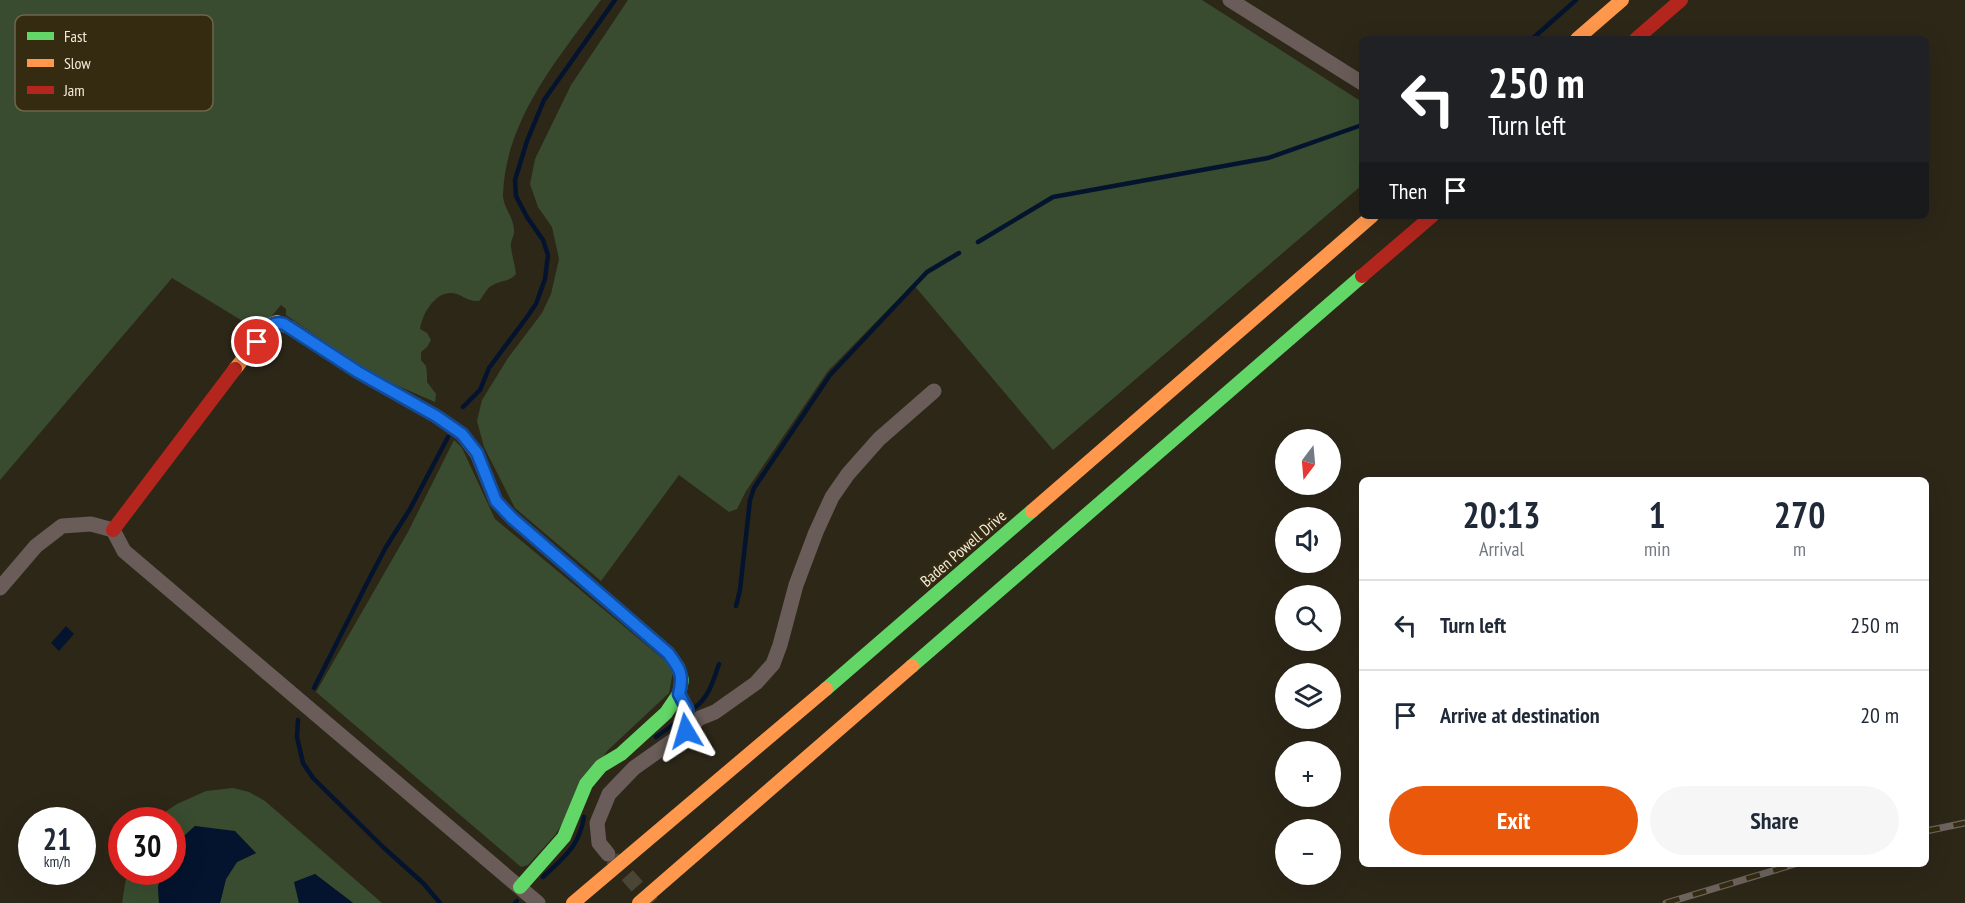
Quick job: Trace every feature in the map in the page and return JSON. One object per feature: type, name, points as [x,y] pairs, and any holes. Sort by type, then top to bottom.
[{"type":"main road","points":[[1580,36],[1622,0]]},
{"type":"main road","points":[[1640,36],[1682,0]]},
{"type":"main road","name":"Baden Powell Drive","points":[[573,903],[781,728],[1369,219]]},
{"type":"main road","points":[[639,903],[1429,219]]},
{"type":"main road","points":[[113,530],[195,424],[218,390],[270,326],[277,322],[284,324],[358,372],[436,416],[462,434],[477,453],[496,501],[512,518],[668,653],[678,667],[682,680],[679,694],[666,712],[621,754],[601,766],[586,784],[564,837],[520,887]]},
{"type":"street","points":[[1230,0],[1359,80]]},
{"type":"street","points":[[608,854],[599,843],[597,824],[609,794],[634,768],[686,731],[700,718],[715,712],[756,683],[773,664],[796,585],[832,497],[848,474],[879,439],[934,391]]},
{"type":"street","points":[[0,588],[36,546],[62,526],[90,524],[113,530],[124,551],[538,903]]},
{"type":"street","points":[[679,694],[687,709],[686,731]]},
{"type":"green space","points":[[0,0],[601,0],[537,91],[513,141],[506,167],[503,195],[514,226],[511,245],[516,274],[491,286],[479,301],[446,293],[430,305],[423,317],[420,329],[427,333],[431,340],[421,352],[421,360],[426,366],[427,382],[436,394],[435,402],[375,376],[286,315],[286,309],[281,305],[259,331],[172,278],[0,480]]},
{"type":"green space","points":[[628,0],[1202,0],[1359,100],[1359,188],[1053,450],[913,284],[828,371],[746,491],[737,509],[729,512],[679,475],[601,581],[515,508],[484,447],[477,421],[482,400],[508,358],[542,313],[551,294],[559,259],[552,227],[538,207],[530,184],[535,159],[571,85]]},
{"type":"green space","points":[[454,440],[462,448],[495,519],[668,663],[673,672],[669,693],[607,751],[555,835],[528,865],[521,867],[316,692],[408,532]]},
{"type":"green space","points":[[233,788],[249,792],[265,801],[382,903],[353,903],[315,874],[295,882],[299,903],[220,903],[226,879],[237,862],[256,853],[195,826],[186,834],[186,807],[172,807],[206,791]]},
{"type":"green space","points":[[125,885],[159,885],[159,903],[122,903]]},
{"type":"water","points":[[66,626],[74,634],[59,651],[51,643]]},
{"type":"water","points":[[195,826],[235,831],[256,853],[237,862],[226,879],[220,903],[159,903],[159,885],[186,885],[186,834]]},
{"type":"water","points":[[315,874],[353,903],[299,903],[294,882]]},
{"type":"waterway","points":[[463,407],[480,390],[489,368],[536,304],[545,279],[548,255],[543,240],[516,196],[515,180],[527,141],[544,100],[615,0]]},
{"type":"waterway","points":[[1535,36],[1576,0]]},
{"type":"waterway","points":[[978,242],[1053,197],[1268,158],[1359,126]]},
{"type":"waterway","points":[[736,606],[740,590],[750,500],[754,488],[830,375],[927,272],[959,253]]},
{"type":"waterway","points":[[314,688],[386,547],[410,509],[448,437]]},
{"type":"waterway","points":[[693,709],[707,694],[719,664]]},
{"type":"waterway","points":[[298,720],[297,737],[303,763],[313,778],[423,883],[440,903]]},
{"type":"waterway","points":[[656,737],[680,720]]},
{"type":"waterway","points":[[543,877],[574,844],[584,817]]},
{"type":"tunnel","points":[[612,858],[652,903]]},
{"type":"railway","points":[[1929,830],[1965,823]]},
{"type":"railway","points":[[1666,903],[1785,867]]},
{"type":"traffic: fast","points":[[912,666],[1362,276]]},
{"type":"traffic: fast","points":[[826,689],[1032,511]]},
{"type":"traffic: fast","points":[[520,887],[564,837],[586,784],[601,766],[621,754],[666,713],[679,694],[682,680],[678,667],[668,653],[550,551]]},
{"type":"traffic: slow","points":[[1580,36],[1622,0]]},
{"type":"traffic: slow","points":[[1032,511],[1369,219]]},
{"type":"traffic: slow","points":[[235,369],[270,325],[277,322],[291,328],[358,372],[436,416],[462,434],[477,454],[496,501],[550,551]]},
{"type":"traffic: slow","points":[[639,903],[912,666]]},
{"type":"traffic: slow","points":[[573,903],[826,689]]},
{"type":"traffic: jam","points":[[1639,36],[1681,0]]},
{"type":"traffic: jam","points":[[1362,276],[1428,219]]},
{"type":"traffic: jam","points":[[113,530],[235,369]]},
{"type":"route","points":[[257,342],[270,326],[277,322],[284,324],[358,372],[436,416],[462,434],[477,453],[496,501],[512,518],[668,653],[678,667],[682,680],[679,694],[687,709],[686,731]]}]
